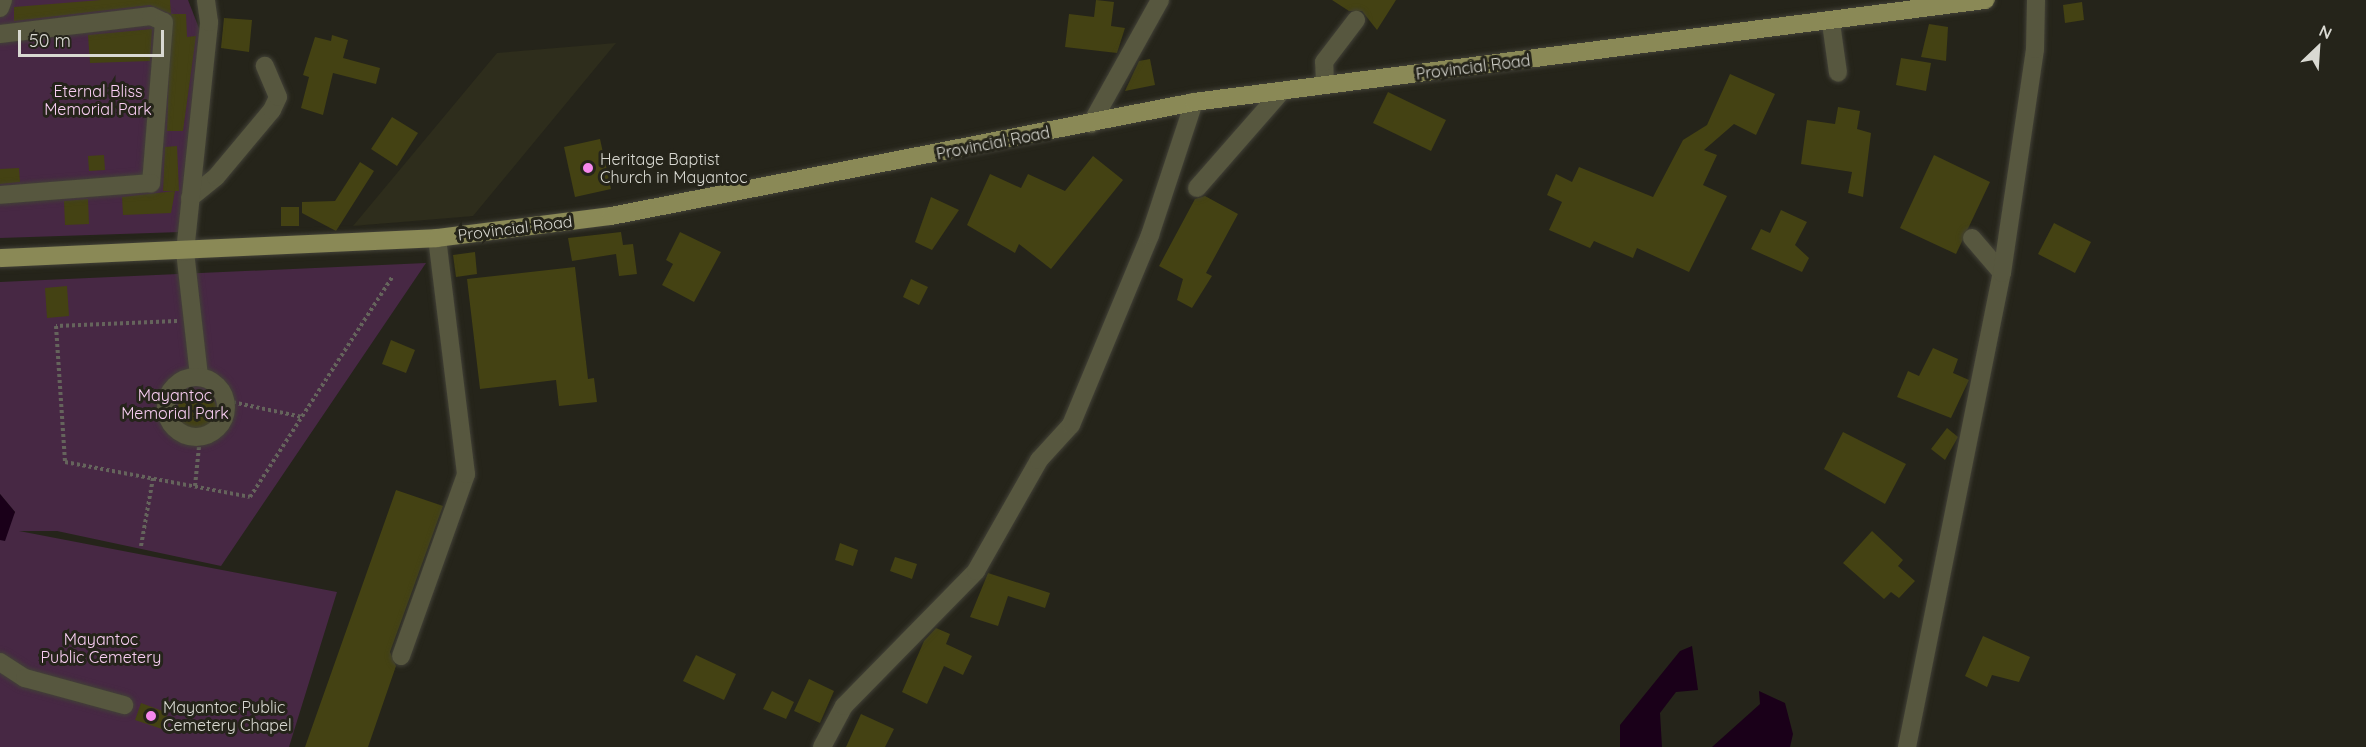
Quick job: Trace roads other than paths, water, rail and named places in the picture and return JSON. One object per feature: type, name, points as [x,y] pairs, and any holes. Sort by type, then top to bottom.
[{"type":"main road","name":"Provincial Road","points":[[0,258],[185,252],[437,238],[656,208],[1194,102],[1831,23],[1985,0]]},
{"type":"street","points":[[0,8],[3,0]]},
{"type":"street","points":[[199,376],[190,321],[185,252],[209,22],[206,0]]},
{"type":"street","points":[[1091,124],[1160,0]]},
{"type":"street","points":[[1906,747],[2002,273],[2035,49],[2036,0]]},
{"type":"street","points":[[0,34],[151,16],[164,22],[150,183],[0,195]]},
{"type":"street","points":[[1325,85],[1324,62],[1356,20]]},
{"type":"street","points":[[1831,23],[1838,73]]},
{"type":"street","points":[[190,198],[216,177],[272,110],[278,98],[266,66]]},
{"type":"street","points":[[1197,188],[1282,91]]},
{"type":"street","points":[[822,747],[844,706],[976,571],[1039,460],[1071,425],[1150,235],[1194,102]]},
{"type":"street","points":[[1972,237],[2002,273]]},
{"type":"street","points":[[401,656],[466,474],[437,238]]},
{"type":"street","points":[[199,376],[217,384],[227,401],[218,428],[200,437],[173,426],[166,407],[179,381],[199,376]]},
{"type":"street","points":[[0,662],[25,678],[124,705]]},
{"type":"place","name":"Heritage Baptist Church in Mayantoc","points":[[588,168]]},
{"type":"place","name":"Mayantoc Public Cemetery Chapel","points":[[151,716]]},
{"type":"park label","name":"Eternal Bliss Memorial Park","points":[[98,100]]},
{"type":"park label","name":"Mayantoc Memorial Park","points":[[175,404]]},
{"type":"park label","name":"Mayantoc Public Cemetery","points":[[101,648]]}]
